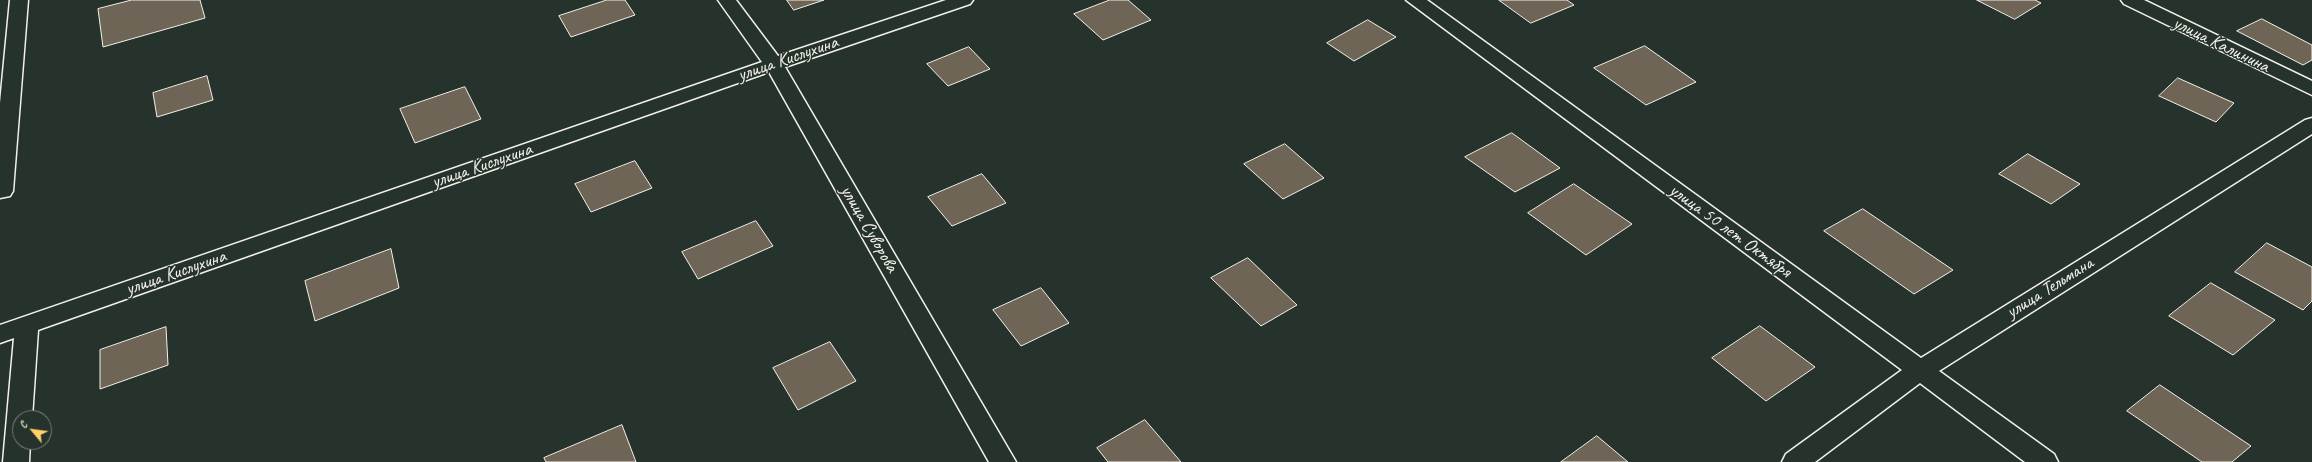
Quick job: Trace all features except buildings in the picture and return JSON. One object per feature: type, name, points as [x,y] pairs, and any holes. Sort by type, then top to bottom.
[{"type":"street","points":[[2,191],[19,0]]},
{"type":"street","name":"улица Суворова","points":[[727,0],[774,64],[1003,462]]},
{"type":"street","name":"улица Кислухина","points":[[0,334],[774,64],[964,0]]},
{"type":"street","name":"улица 50 лет Октября","points":[[1415,0],[2045,462]]},
{"type":"street","name":"улица Калинина","points":[[2130,0],[2312,89]]},
{"type":"street","name":"улица Тельмана","points":[[1796,462],[1920,370],[2312,125]]},
{"type":"street","points":[[16,462],[27,325]]}]
